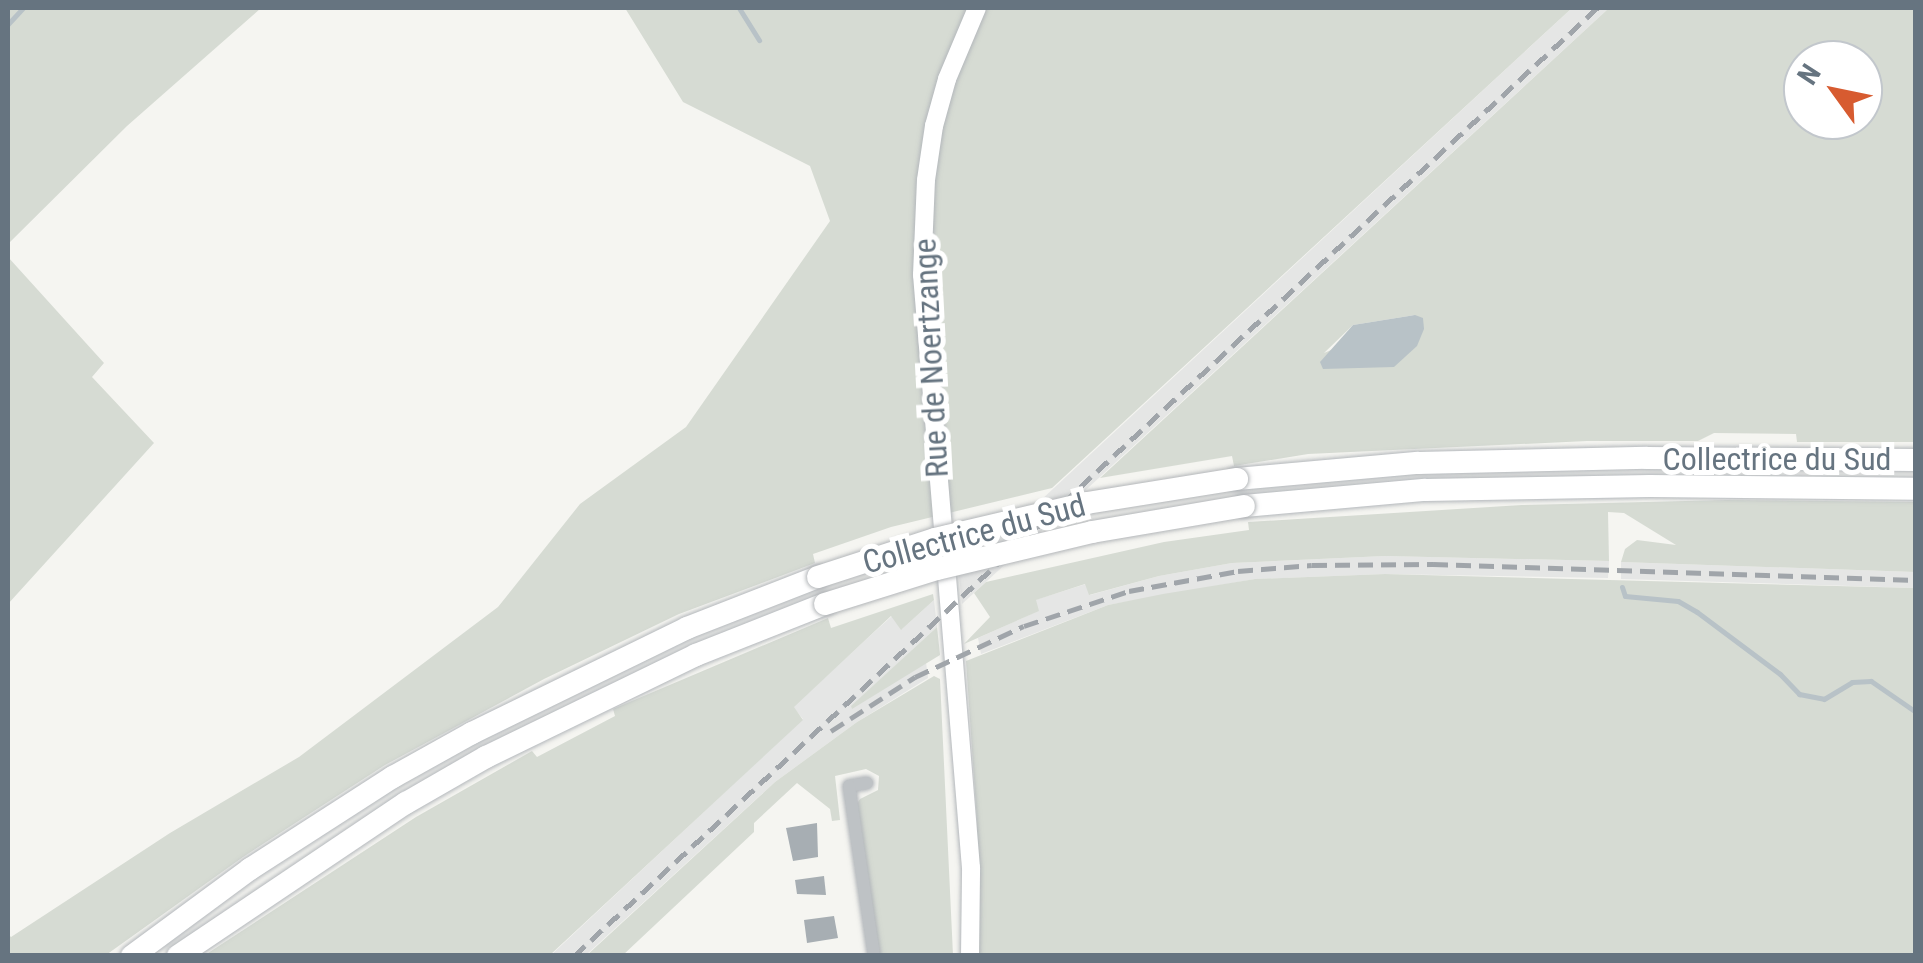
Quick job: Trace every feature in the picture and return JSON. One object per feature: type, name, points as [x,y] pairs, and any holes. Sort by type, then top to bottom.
[{"type":"highway","name":"Collectrice du Sud","points":[[132,956],[250,869],[393,777],[472,733],[687,628],[818,576],[935,540],[1087,503],[1237,480],[1418,463],[1647,458],[1916,460]]},
{"type":"highway","name":"Collectrice du Sud","points":[[178,956],[391,812],[486,757],[696,654],[825,604],[936,569],[1092,532],[1244,506],[1443,490],[1650,486],[1916,488]]},
{"type":"main road","name":"Rue de Noertzange","points":[[970,956],[968,831],[922,275],[926,180],[934,126],[947,79],[977,8]]},
{"type":"street","points":[[867,783],[849,786],[874,956]]},
{"type":"shaded area","points":[[8,8],[261,8],[127,126],[8,244]]},
{"type":"shaded area","points":[[625,8],[1572,8],[1052,488],[891,527],[813,554],[815,563],[679,614],[544,679],[385,765],[243,857],[106,955],[8,955],[8,934],[11,937],[170,833],[299,757],[498,607],[580,504],[686,427],[830,221],[810,166],[683,102]]},
{"type":"shaded area","points":[[1572,8],[1609,8],[962,604],[959,576]]},
{"type":"shaded area","points":[[1609,8],[1915,8],[1915,442],[1797,442],[1796,434],[1714,433],[1698,441],[1587,441],[1308,454],[1234,466],[1232,456],[1100,478]],"holes":[[[1415,315],[1324,353],[1353,325]]]},
{"type":"shaded area","points":[[8,257],[104,363],[92,377],[154,443],[8,604]]},
{"type":"shaded area","points":[[1415,315],[1423,318],[1424,329],[1417,346],[1394,367],[1323,369],[1320,362],[1353,325]]},
{"type":"shaded area","points":[[1726,500],[1915,502],[1915,572],[1621,562],[1625,549],[1637,540],[1676,545],[1624,513],[1608,512],[1609,561],[1385,556],[1232,563],[1159,576],[1089,595],[1085,584],[1036,600],[1039,611],[964,644],[990,617],[974,593],[986,582],[1164,542],[1249,530],[1248,522],[1522,505]]},
{"type":"shaded area","points":[[1385,556],[1609,561],[1608,578],[1385,574],[1255,579],[1108,605],[981,654],[978,638],[1038,611],[1035,600],[1086,584],[1090,595],[1159,576],[1232,563]]},
{"type":"shaded area","points":[[1621,562],[1915,572],[1916,588],[1621,579]]},
{"type":"shaded area","points":[[1385,574],[1915,588],[1915,955],[978,955],[977,822],[966,661],[1108,605],[1255,579]]},
{"type":"shaded area","points":[[933,594],[934,600],[901,630],[891,616],[794,707],[803,720],[550,955],[205,955],[416,817],[532,751],[537,757],[615,716],[613,709],[828,618],[831,628]]},
{"type":"shaded area","points":[[934,600],[937,627],[851,707],[926,662],[928,678],[857,722],[775,782],[586,955],[550,956],[803,719],[793,707],[892,616],[902,629]]},
{"type":"shaded area","points":[[937,627],[940,655],[852,709],[851,706]]},
{"type":"shaded area","points":[[934,676],[940,679],[953,955],[874,955],[852,811],[860,799],[878,790],[879,776],[866,769],[835,776],[840,820],[832,821],[830,809],[797,783],[754,823],[754,832],[623,955],[586,956],[775,782],[857,722]]},
{"type":"building","points":[[817,823],[818,857],[793,861],[786,828]]},
{"type":"building","points":[[824,876],[826,895],[797,894],[795,880]]},
{"type":"building","points":[[834,916],[838,938],[807,943],[804,920]]},
{"type":"waterway","points":[[8,24],[23,8]]},
{"type":"waterway","points":[[739,8],[759,40]]},
{"type":"waterway","points":[[1622,587],[1625,596],[1678,601],[1697,612],[1780,674],[1799,694],[1824,699],[1852,682],[1871,681],[1916,712]]},
{"type":"railway","points":[[574,956],[1597,8]]},
{"type":"railway","points":[[831,731],[915,677],[1024,626],[1129,591],[1238,571],[1312,565],[1433,564],[1916,580]]}]
